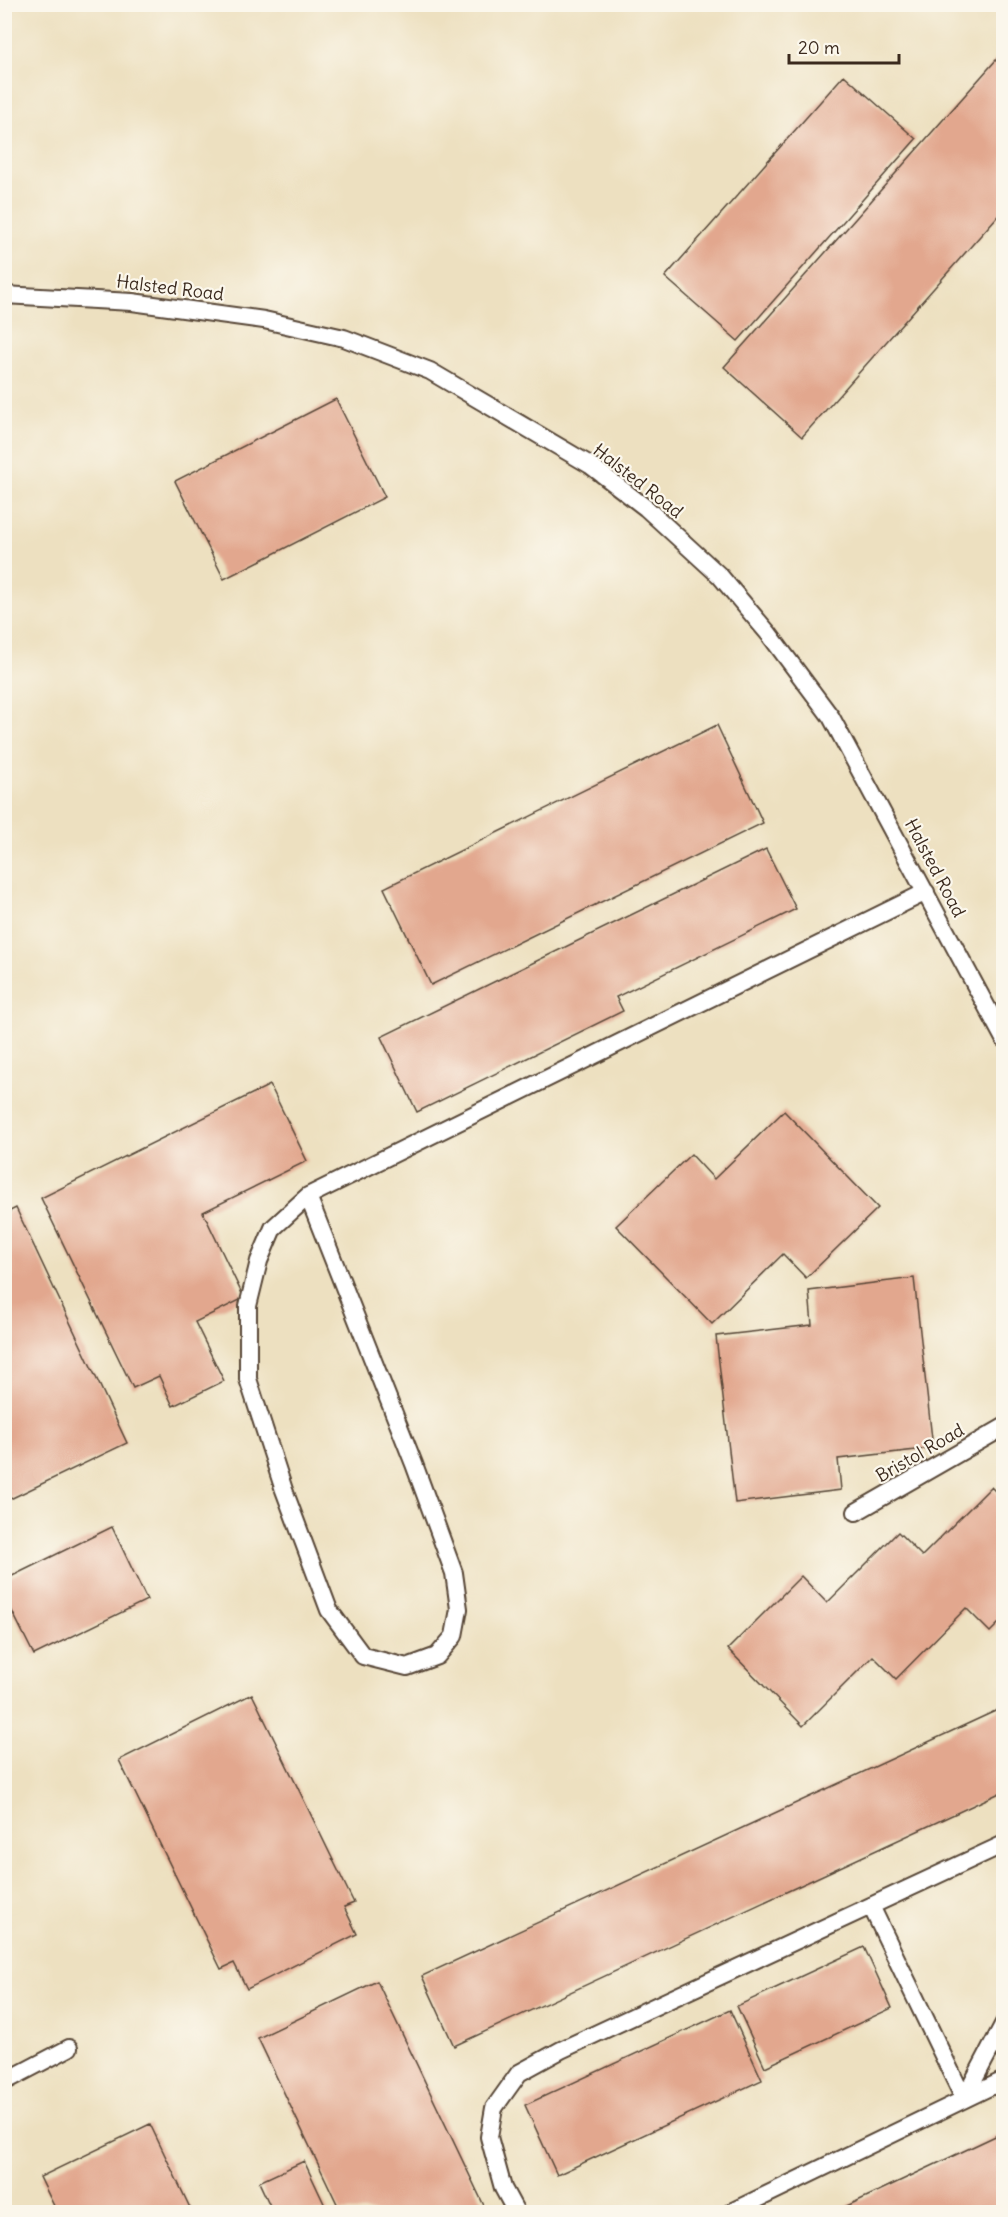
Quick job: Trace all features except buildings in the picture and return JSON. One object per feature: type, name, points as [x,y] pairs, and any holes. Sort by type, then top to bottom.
[{"type":"lane","name":"Halsted Road","points":[[4,295],[132,302],[264,320],[344,338],[430,371],[590,465],[646,508],[720,576],[769,634],[831,717],[1004,1039]]},
{"type":"lane","points":[[308,1197],[414,1464],[454,1573],[459,1609],[454,1636],[437,1656],[407,1667],[363,1656],[329,1610],[284,1490],[248,1379],[248,1306],[259,1261],[273,1228],[308,1197],[926,892]]},
{"type":"lane","name":"Bristol Road","points":[[856,1512],[1004,1427]]},
{"type":"lane","points":[[516,2212],[503,2188],[489,2137],[494,2108],[519,2073],[561,2050],[1004,1844]]},
{"type":"lane","points":[[871,1906],[964,2099]]},
{"type":"lane","points":[[964,2099],[1004,2023]]},
{"type":"lane","points":[[4,2082],[69,2048]]},
{"type":"lane","points":[[731,2212],[1004,2080]]}]
